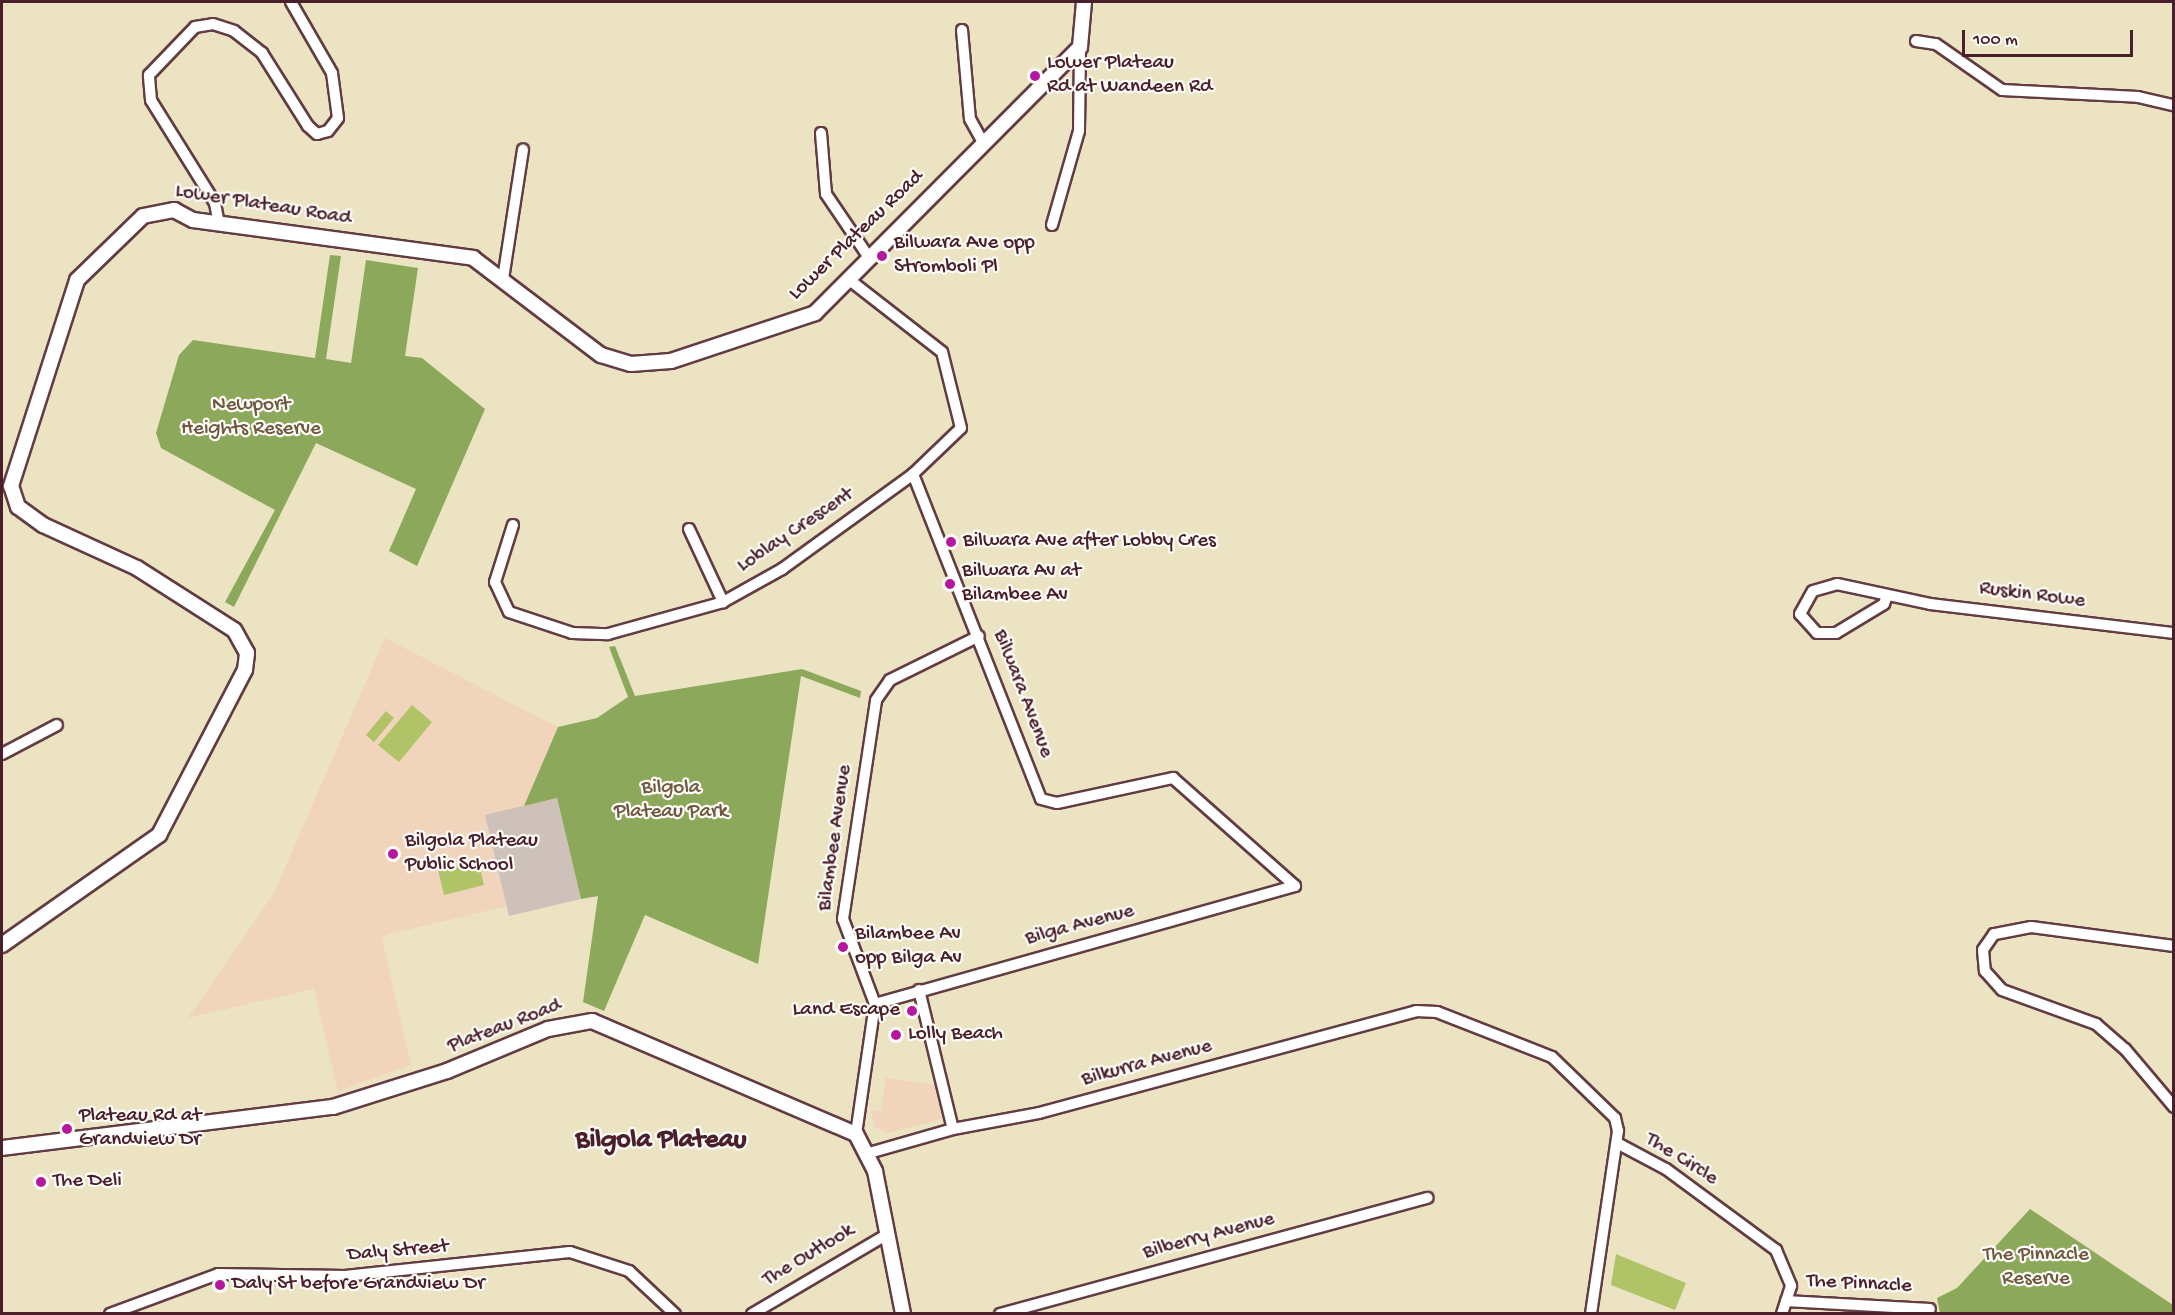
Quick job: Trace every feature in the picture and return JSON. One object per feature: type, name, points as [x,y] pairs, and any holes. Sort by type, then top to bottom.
[{"type":"street","points":[[219,224],[216,203],[151,100],[149,75],[195,27],[213,24],[234,31],[262,53],[308,126],[317,134],[328,131],[338,118],[332,73],[291,2]]},
{"type":"street","points":[[1052,225],[1079,131],[1080,47],[1084,2]]},
{"type":"street","points":[[962,30],[970,119],[982,141]]},
{"type":"street","points":[[1916,41],[1936,44],[2002,90],[2138,97],[2174,105]]},
{"type":"street","name":"Lower Plateau Road","points":[[2,945],[159,835],[245,670],[247,653],[234,630],[137,568],[43,525],[18,507],[11,486],[77,280],[143,216],[174,210],[219,224],[473,258],[601,355],[631,364],[671,361],[796,323],[815,313],[982,141],[1080,47]]},
{"type":"street","points":[[821,133],[826,194],[868,256]]},
{"type":"street","points":[[503,279],[523,150]]},
{"type":"street","points":[[847,278],[942,352],[961,428],[913,474]]},
{"type":"street","name":"Loblay Crescent","points":[[513,525],[495,582],[509,612],[535,624],[572,633],[608,634],[723,602],[782,569],[913,474]]},
{"type":"street","name":"Bilwara Avenue","points":[[913,474],[979,636],[1041,799],[1057,803],[1173,778],[1295,886]]},
{"type":"street","points":[[689,529],[723,602]]},
{"type":"street","name":"Ruskin Rowe","points":[[1887,595],[1884,604],[1836,633],[1817,633],[1800,614],[1803,600],[1822,586],[2174,633]]},
{"type":"street","name":"Bilambee Avenue","points":[[856,1134],[875,1004],[843,919],[876,700],[890,680],[979,636]]},
{"type":"street","points":[[2,754],[57,725]]},
{"type":"street","name":"Bilga Avenue","points":[[875,1004],[1295,886]]},
{"type":"street","points":[[2174,946],[2022,927],[1994,934],[1983,950],[1985,971],[2002,990],[2096,1024],[2126,1049],[2174,1107]]},
{"type":"street","points":[[919,990],[953,1129]]},
{"type":"street","name":"Bilkurra Avenue","points":[[869,1153],[953,1129],[1039,1113],[1416,1011],[1433,1012]]},
{"type":"street","name":"The Circle","points":[[1433,1012],[1552,1057],[1615,1118],[1617,1143],[1666,1169],[1776,1250],[1788,1268],[1786,1301],[1782,1314]]},
{"type":"street","name":"Plateau Road","points":[[2,1148],[333,1107],[447,1071],[548,1029],[584,1021],[608,1025],[856,1134]]},
{"type":"street","points":[[856,1134],[869,1153],[888,1234],[903,1314]]},
{"type":"street","points":[[1591,1314],[1617,1143]]},
{"type":"street","name":"Bilberry Avenue","points":[[1000,1314],[1428,1198]]},
{"type":"street","name":"The Outlook","points":[[752,1314],[888,1234]]},
{"type":"street","name":"Daly Street","points":[[110,1314],[218,1274],[345,1276],[570,1252],[629,1271],[675,1314]]},
{"type":"street","name":"The Pinnacle","points":[[1786,1301],[1930,1309]]},
{"type":"shaded area","name":"Bilgola Plateau Public School","points":[[385,638],[558,727],[524,806],[485,815],[507,906],[386,935],[382,940],[411,1065],[338,1091],[314,989],[188,1018],[274,893]]},
{"type":"shaded area","points":[[557,798],[581,899],[509,916],[485,815]]},
{"type":"shaded area","points":[[886,1078],[936,1085],[942,1119],[888,1133],[874,1127],[871,1110],[881,1111]]},
{"type":"green space","name":"Newport Heights Reserve","points":[[330,255],[341,256],[326,359],[351,363],[366,260],[418,268],[405,356],[422,358],[485,409],[417,566],[389,551],[416,489],[316,443],[234,607],[225,602],[275,510],[161,448],[156,433],[179,355],[193,340],[315,358]]},
{"type":"green space","name":"Bilgola Plateau Park","points":[[615,646],[635,696],[802,669],[861,691],[860,698],[801,676],[758,964],[645,915],[604,1011],[583,1002],[598,896],[581,899],[557,798],[524,806],[558,727],[597,718],[628,697],[609,647]]},
{"type":"green space","points":[[412,705],[432,722],[399,762],[378,745]]},
{"type":"green space","points":[[386,711],[394,718],[374,742],[366,735]]},
{"type":"green space","points":[[478,860],[484,885],[444,895],[438,870]]},
{"type":"green space","name":"The Pinnacle Reserve","points":[[2030,1209],[2173,1305],[2173,1313],[1940,1313],[1937,1298],[1957,1288]]},
{"type":"green space","points":[[1616,1254],[1686,1283],[1675,1310],[1611,1285]]},
{"type":"place","name":"Lower Plateau Rd at Wandeen Rd","points":[[1035,76]]},
{"type":"place","name":"Bilwara Ave opp Stromboli Pl","points":[[882,256]]},
{"type":"place","name":"Bilwara Ave after Lobby Cres","points":[[951,542]]},
{"type":"place","name":"Bilwara Av at Bilambee Av","points":[[950,584]]},
{"type":"place","name":"Bilgola Plateau Public School","points":[[393,854]]},
{"type":"place","name":"Bilambee Av opp Bilga Av","points":[[843,947]]},
{"type":"place","name":"Land Escape","points":[[912,1011]]},
{"type":"place","name":"Lolly Beach","points":[[896,1035]]},
{"type":"place","name":"Plateau Rd at Grandview Dr","points":[[67,1129]]},
{"type":"place","name":"The Deli","points":[[41,1182]]},
{"type":"place","name":"Daly St before Grandview Dr","points":[[220,1285]]},
{"type":"district","name":"Bilgola Plateau","points":[[661,1142]]}]
